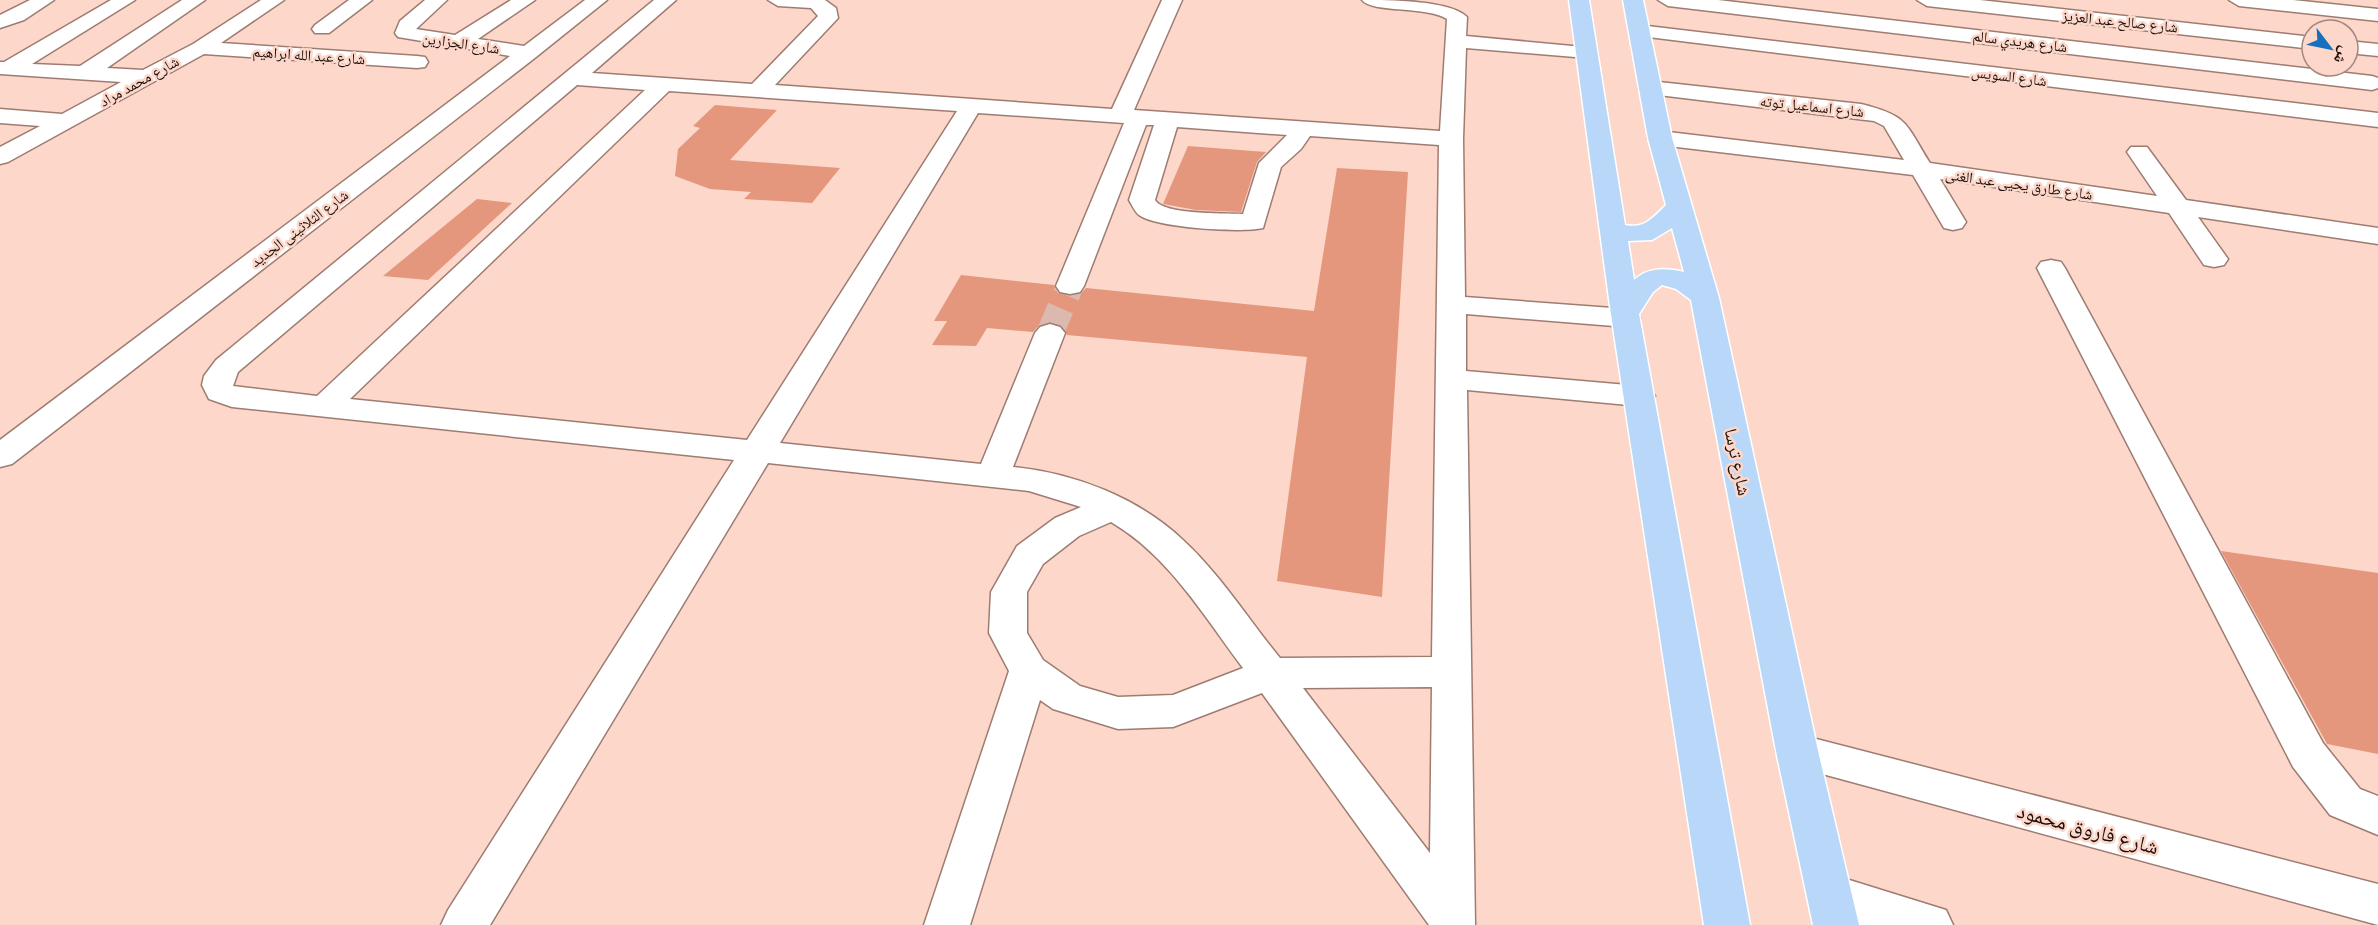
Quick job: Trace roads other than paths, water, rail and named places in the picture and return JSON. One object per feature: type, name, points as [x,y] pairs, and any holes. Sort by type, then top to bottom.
[{"type":"main road","points":[[1579,0],[1612,229],[1727,925]]},
{"type":"main road","name":"شارع ترسا","points":[[1633,0],[1660,138],[1705,298],[1797,751],[1833,910]]},
{"type":"main road","points":[[1612,229],[1634,235],[1650,234],[1680,205]]},
{"type":"main road","points":[[1626,316],[1647,283],[1654,279],[1675,278],[1686,282],[1705,298]]},
{"type":"street","points":[[8,19],[44,0]]},
{"type":"street","points":[[4,68],[125,0]]},
{"type":"street","points":[[85,74],[195,0]]},
{"type":"street","name":"شارع محمد مراد","points":[[0,157],[200,48],[274,0]]},
{"type":"street","points":[[322,29],[362,0]]},
{"type":"street","name":"شارع الجزارين","points":[[437,0],[408,25],[405,33],[529,52]]},
{"type":"street","points":[[458,42],[525,0]]},
{"type":"street","name":"شارع الثلاثينى الجديد","points":[[0,456],[597,0]]},
{"type":"street","points":[[666,0],[227,366],[219,376],[216,385],[220,392],[232,397],[1029,480],[1073,490],[1113,507],[1148,529],[1177,556],[1269,673],[1452,922]]},
{"type":"street","points":[[758,90],[828,18],[830,12],[816,3],[778,0]]},
{"type":"street","points":[[1070,286],[1172,0]]},
{"type":"street","points":[[1372,0],[1452,11],[1457,17],[1451,139],[1454,672],[1452,922]]},
{"type":"street","name":"شارع هريدي سالم","points":[[1668,0],[2375,80]]},
{"type":"street","name":"شارع صالح عبد العزيز","points":[[1927,0],[2300,42]]},
{"type":"street","points":[[2239,0],[2378,15]]},
{"type":"street","name":"شارع السويس","points":[[1639,31],[2378,120]]},
{"type":"street","points":[[1456,41],[1587,52]]},
{"type":"street","name":"شارع عبد الله ابراهيم","points":[[200,48],[417,62]]},
{"type":"street","points":[[2360,48],[2378,50]]},
{"type":"street","points":[[4,68],[146,77]]},
{"type":"street","points":[[573,78],[1451,139]]},
{"type":"street","points":[[325,406],[664,84]]},
{"type":"street","name":"شارع اسماعيل توته","points":[[1650,88],[1876,114],[1893,122],[1953,222]]},
{"type":"street","points":[[464,925],[972,105]]},
{"type":"street","points":[[0,116],[66,121]]},
{"type":"street","points":[[1167,119],[1142,200],[1144,206],[1148,211],[1161,215],[1233,221],[1254,222],[1270,164],[1293,145],[1299,137],[1301,128]]},
{"type":"street","name":"شارع طارق يحيى عبد الغنى","points":[[1660,138],[1921,169],[2378,236]]},
{"type":"street","points":[[2139,152],[2214,259]]},
{"type":"street","points":[[2051,268],[2308,754],[2345,802],[2378,816]]},
{"type":"street","points":[[1452,304],[1626,316]]},
{"type":"street","points":[[993,476],[1050,333]]},
{"type":"street","points":[[1452,379],[1639,396]]},
{"type":"street","points":[[1113,507],[1067,527],[1030,555],[1009,592],[1008,633],[1029,671],[1067,698],[1118,713],[1173,711],[1223,694],[1269,673],[1454,672]]},
{"type":"street","points":[[947,925],[1029,671]]},
{"type":"street","name":"شارع فاروق محمود","points":[[1797,751],[2378,905]]},
{"type":"street","points":[[1833,910],[1930,925]]},
{"type":"tunnel","points":[[1050,333],[1070,286]]}]
